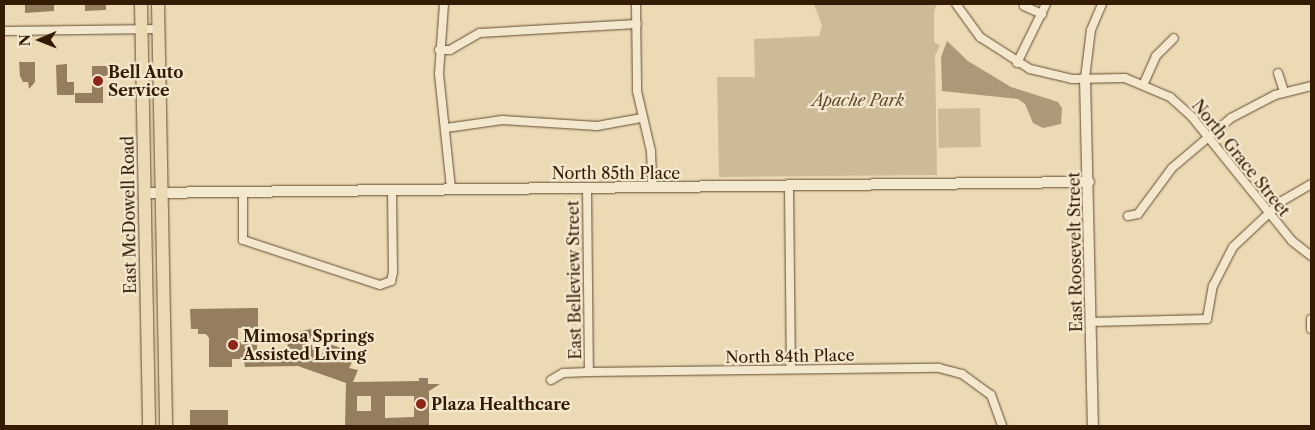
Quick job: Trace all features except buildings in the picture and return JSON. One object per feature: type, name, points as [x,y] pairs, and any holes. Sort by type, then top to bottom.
[{"type":"main road","name":"East McDowell Road","points":[[140,4],[149,426]]},
{"type":"main road","name":"East McDowell Road","points":[[158,4],[166,426]]},
{"type":"main road","points":[[147,299],[163,298]]},
{"type":"street","points":[[444,4],[439,50],[451,189]]},
{"type":"street","points":[[636,4],[638,91],[642,118],[651,151],[652,187]]},
{"type":"street","name":"North Grace Street","points":[[956,4],[980,37],[1017,63],[1051,75],[1085,78],[1115,77],[1144,83],[1178,103],[1292,241],[1311,256]]},
{"type":"street","points":[[1017,63],[1046,4]]},
{"type":"street","points":[[1085,78],[1091,30],[1102,4]]},
{"type":"street","points":[[1024,6],[1042,14]]},
{"type":"street","points":[[439,50],[450,50],[480,33],[637,24]]},
{"type":"street","points":[[4,30],[158,29]]},
{"type":"street","points":[[1144,83],[1156,56],[1174,38]]},
{"type":"street","points":[[1278,73],[1284,92]]},
{"type":"street","name":"East Roosevelt Street","points":[[1085,78],[1093,426]]},
{"type":"street","points":[[1128,216],[1138,214],[1172,168],[1208,137],[1247,108],[1284,92],[1311,86]]},
{"type":"street","points":[[446,128],[502,120],[597,126],[642,118]]},
{"type":"street","name":"North 85th Place","points":[[145,193],[1088,182]]},
{"type":"street","points":[[1091,322],[1207,319],[1213,286],[1227,256],[1268,212],[1311,184]]},
{"type":"street","points":[[789,186],[791,369]]},
{"type":"street","name":"East Belleview Street","points":[[587,188],[589,372]]},
{"type":"street","points":[[242,192],[243,240],[380,285],[391,281],[392,189]]},
{"type":"street","points":[[1311,319],[1311,329]]},
{"type":"street","name":"North 84th Place","points":[[551,380],[563,373],[589,372],[939,368],[954,372],[977,383],[991,395],[1002,426]]},
{"type":"green space","name":"Apache Park","points":[[814,4],[937,4],[934,11],[934,42],[940,46],[935,55],[937,175],[719,177],[717,77],[755,77],[754,39],[819,36],[822,26]]},
{"type":"green space","points":[[980,108],[981,147],[939,148],[938,109]]},
{"type":"shaded area","points":[[947,41],[968,61],[1011,87],[1058,102],[1062,108],[1061,124],[1043,128],[1033,123],[1025,104],[1018,99],[942,91],[941,57]]},
{"type":"place","name":"Bell Auto Service","points":[[98,81]]},
{"type":"place","name":"Mimosa Springs Assisted Living","points":[[233,345]]},
{"type":"place","name":"Plaza Healthcare","points":[[421,404]]}]
